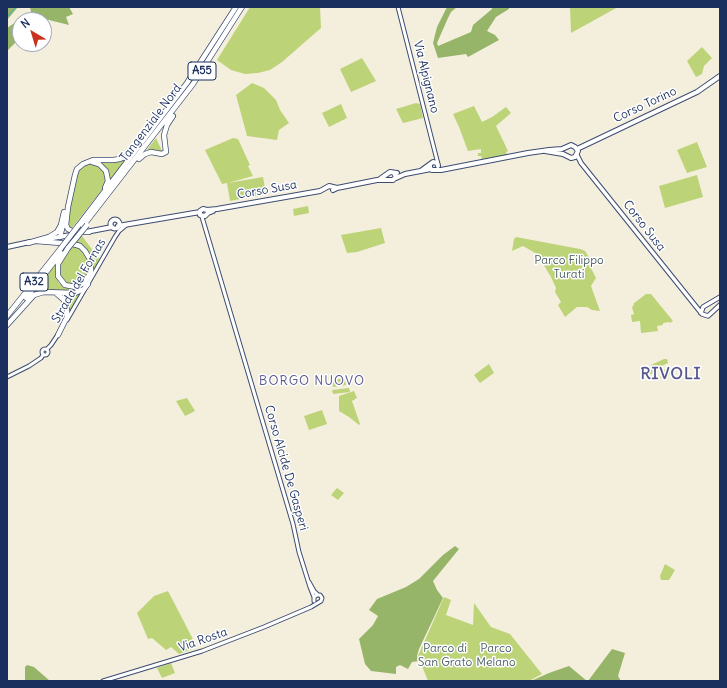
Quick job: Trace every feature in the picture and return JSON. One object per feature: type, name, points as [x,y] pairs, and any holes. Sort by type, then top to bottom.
[{"type":"highway","name":"Tangenziale Nord","points":[[82,226],[116,184],[152,134],[236,7]]},
{"type":"highway","name":"Tangenziale Nord","points":[[156,128],[181,101],[206,66],[242,7]]},
{"type":"highway","points":[[116,184],[125,177],[144,154],[151,152],[162,154],[166,152],[164,139],[165,130],[169,121],[178,109],[181,101]]},
{"type":"highway","name":"Tangenziale Nord","points":[[82,226],[91,209],[152,134]]},
{"type":"highway","points":[[28,243],[49,237],[57,232],[62,221],[77,169],[83,164],[93,160],[116,160],[125,157],[152,134]]},
{"type":"highway","points":[[89,162],[97,163],[102,166],[106,171],[108,178],[105,188],[94,202],[91,209]]},
{"type":"highway","points":[[71,189],[66,227],[74,232],[89,232]]},
{"type":"highway","points":[[60,237],[68,207]]},
{"type":"highway","name":"A32","points":[[7,324],[82,226]]},
{"type":"highway","points":[[36,241],[73,244],[80,246],[85,251],[91,261],[91,272],[84,283],[76,287],[65,285],[58,276],[58,264],[65,248]]},
{"type":"highway","name":"A32","points":[[7,316],[65,248]]},
{"type":"highway","points":[[7,324],[31,296],[40,292],[75,293],[84,289],[88,284]]},
{"type":"highway","points":[[7,311],[23,293],[30,288]]},
{"type":"highway","points":[[52,292],[62,298],[66,303],[67,310],[67,317],[58,335]]},
{"type":"main road","name":"Corso Torino","points":[[577,149],[700,90],[720,76]]},
{"type":"main road","points":[[431,166],[434,170],[438,167],[448,168],[545,151],[565,148],[571,145],[575,146],[577,149],[575,157],[569,158],[565,155],[545,151]]},
{"type":"main road","points":[[565,148],[565,155]]},
{"type":"main road","name":"Corso Susa","points":[[575,157],[701,313]]},
{"type":"main road","points":[[395,175],[392,181],[388,177],[390,172],[395,175],[420,171],[436,162],[438,167]]},
{"type":"main road","name":"Corso Susa","points":[[118,224],[189,214],[204,214],[217,209],[327,189],[329,186],[334,188],[388,177]]},
{"type":"main road","points":[[7,246],[89,232],[110,226],[115,228],[118,224],[114,219],[112,220],[110,226]]},
{"type":"main road","points":[[720,297],[705,307],[701,313],[706,316],[709,315],[720,305]]},
{"type":"main road","name":"Corso Susa","points":[[692,302],[705,307]]},
{"type":"main road","points":[[705,307],[709,308],[711,312]]},
{"type":"street","name":"Via Alpignano","points":[[398,7],[438,167]]},
{"type":"street","name":"Via Alpignano","points":[[431,166],[435,152]]},
{"type":"street","name":"Corso Alcide De Gasperi","points":[[204,214],[205,222],[316,602]]},
{"type":"street","name":"Strada del Fornas","points":[[7,377],[29,366],[43,355],[47,354],[48,351],[46,350],[58,335],[117,233],[126,224]]},
{"type":"street","name":"Corso Alcide De Gasperi","points":[[309,582],[318,595]]},
{"type":"street","points":[[314,597],[318,595],[322,598],[320,602],[316,602]]},
{"type":"street","name":"Via Rosta","points":[[103,681],[236,638],[307,609],[316,602]]},
{"type":"green space","points":[[7,7],[18,7],[12,12],[7,20]]},
{"type":"green space","points":[[30,7],[69,7],[73,14],[66,17],[69,25],[52,21],[52,12],[31,12]]},
{"type":"green space","points":[[250,7],[320,7],[321,28],[282,62],[270,70],[245,74],[231,70],[217,60]]},
{"type":"green space","points":[[447,7],[457,7],[451,12],[448,18],[437,43],[438,46],[471,32],[473,25],[492,9],[492,7],[509,7],[509,9],[496,17],[487,31],[495,35],[499,40],[468,57],[466,54],[438,58],[433,43],[437,27]]},
{"type":"green space","points":[[570,7],[618,7],[571,33]]},
{"type":"green space","points":[[12,25],[12,46],[7,51],[7,28]]},
{"type":"green space","points":[[702,47],[712,58],[704,66],[702,74],[696,77],[687,61]]},
{"type":"green space","points":[[362,58],[376,81],[351,92],[340,69]]},
{"type":"green space","points":[[252,83],[264,88],[276,100],[280,110],[289,123],[279,130],[277,140],[247,136],[236,95]]},
{"type":"green space","points":[[416,103],[420,104],[423,118],[403,123],[396,109]]},
{"type":"green space","points":[[341,104],[347,118],[329,127],[322,113]]},
{"type":"green space","points":[[474,106],[482,122],[506,107],[511,113],[496,126],[508,151],[506,152],[507,155],[482,159],[481,156],[478,156],[478,153],[481,153],[481,149],[468,151],[453,114]]},
{"type":"green space","points":[[156,138],[163,153],[146,151]]},
{"type":"green space","points":[[233,138],[238,139],[250,165],[248,166],[253,176],[228,183],[263,177],[266,194],[230,201],[227,183],[222,184],[205,150]]},
{"type":"green space","points":[[697,142],[707,167],[687,173],[677,150]]},
{"type":"green space","points":[[127,159],[110,181],[100,162]]},
{"type":"green space","points":[[90,164],[101,168],[105,175],[106,182],[72,228],[67,225],[77,173],[86,165]]},
{"type":"green space","points":[[697,175],[703,197],[665,208],[659,186]]},
{"type":"green space","points":[[308,206],[309,213],[294,216],[293,209]]},
{"type":"green space","points":[[381,228],[385,243],[357,252],[347,253],[341,235]]},
{"type":"green space","points":[[80,236],[82,236],[100,260],[92,274],[92,258],[85,248],[75,242]]},
{"type":"green space","name":"Parco Filippo Turati","points":[[516,237],[585,251],[592,262],[589,264],[596,278],[591,286],[600,311],[592,310],[587,307],[577,307],[565,317],[558,305],[561,302],[555,292],[556,288],[537,254],[523,246],[512,251],[514,239]]},
{"type":"green space","points":[[73,246],[81,249],[88,258],[89,264],[88,275],[81,283],[77,285],[64,282],[59,275],[59,267],[63,258]]},
{"type":"green space","points":[[56,264],[55,274],[59,283],[63,286],[73,289],[86,284],[74,291],[33,293]]},
{"type":"green space","points":[[83,291],[69,315],[68,305],[60,294]]},
{"type":"green space","points":[[646,294],[651,294],[673,321],[657,326],[658,331],[641,333],[640,321],[632,322],[631,315],[634,314],[632,307],[634,305],[633,304]]},
{"type":"green space","points":[[667,359],[668,363],[653,370],[654,373],[648,375],[647,369],[651,367],[651,365]]},
{"type":"green space","points":[[489,364],[494,373],[480,383],[474,375]]},
{"type":"green space","points":[[670,367],[671,370],[669,375],[660,378],[664,370]]},
{"type":"green space","points":[[345,378],[346,385],[333,387],[332,380]]},
{"type":"green space","points":[[349,388],[350,392],[333,394],[332,390]]},
{"type":"green space","points":[[354,391],[357,398],[352,401],[360,424],[359,425],[339,411],[339,396]]},
{"type":"green space","points":[[187,398],[195,411],[185,416],[176,401]]},
{"type":"green space","points":[[322,410],[327,424],[309,430],[304,416]]},
{"type":"green space","points":[[337,488],[344,493],[338,500],[331,495]]},
{"type":"green space","points":[[455,546],[459,549],[433,581],[443,598],[419,649],[417,656],[419,661],[412,662],[408,669],[400,665],[396,667],[396,674],[371,671],[365,664],[359,639],[373,625],[378,616],[369,610],[377,599],[406,587],[419,579],[443,555]]},
{"type":"green space","points":[[665,564],[675,570],[669,580],[661,580],[660,576]]},
{"type":"green space","points":[[168,591],[197,647],[179,654],[171,647],[166,650],[152,638],[148,639],[137,613],[154,596]]},
{"type":"green space","points":[[444,597],[451,600],[446,615],[473,625],[474,603],[491,627],[510,634],[542,674],[529,681],[428,681],[418,656]]},
{"type":"green space","points":[[612,649],[625,653],[618,676],[621,681],[588,681]]},
{"type":"green space","points":[[171,663],[175,673],[162,678],[157,668]]},
{"type":"green space","points":[[27,665],[34,667],[50,681],[25,681],[25,667]]},
{"type":"green space","points":[[569,666],[587,681],[531,681],[549,673]]},
{"type":"waterway","points":[[7,17],[16,7]]},
{"type":"district","name":"RIVOLI","points":[[671,374]]},
{"type":"district","name":"BORGO NUOVO","points":[[312,381]]},
{"type":"park label","name":"Parco di San Grato","points":[[445,656]]},
{"type":"park label","name":"Parco Melano","points":[[496,656]]}]
